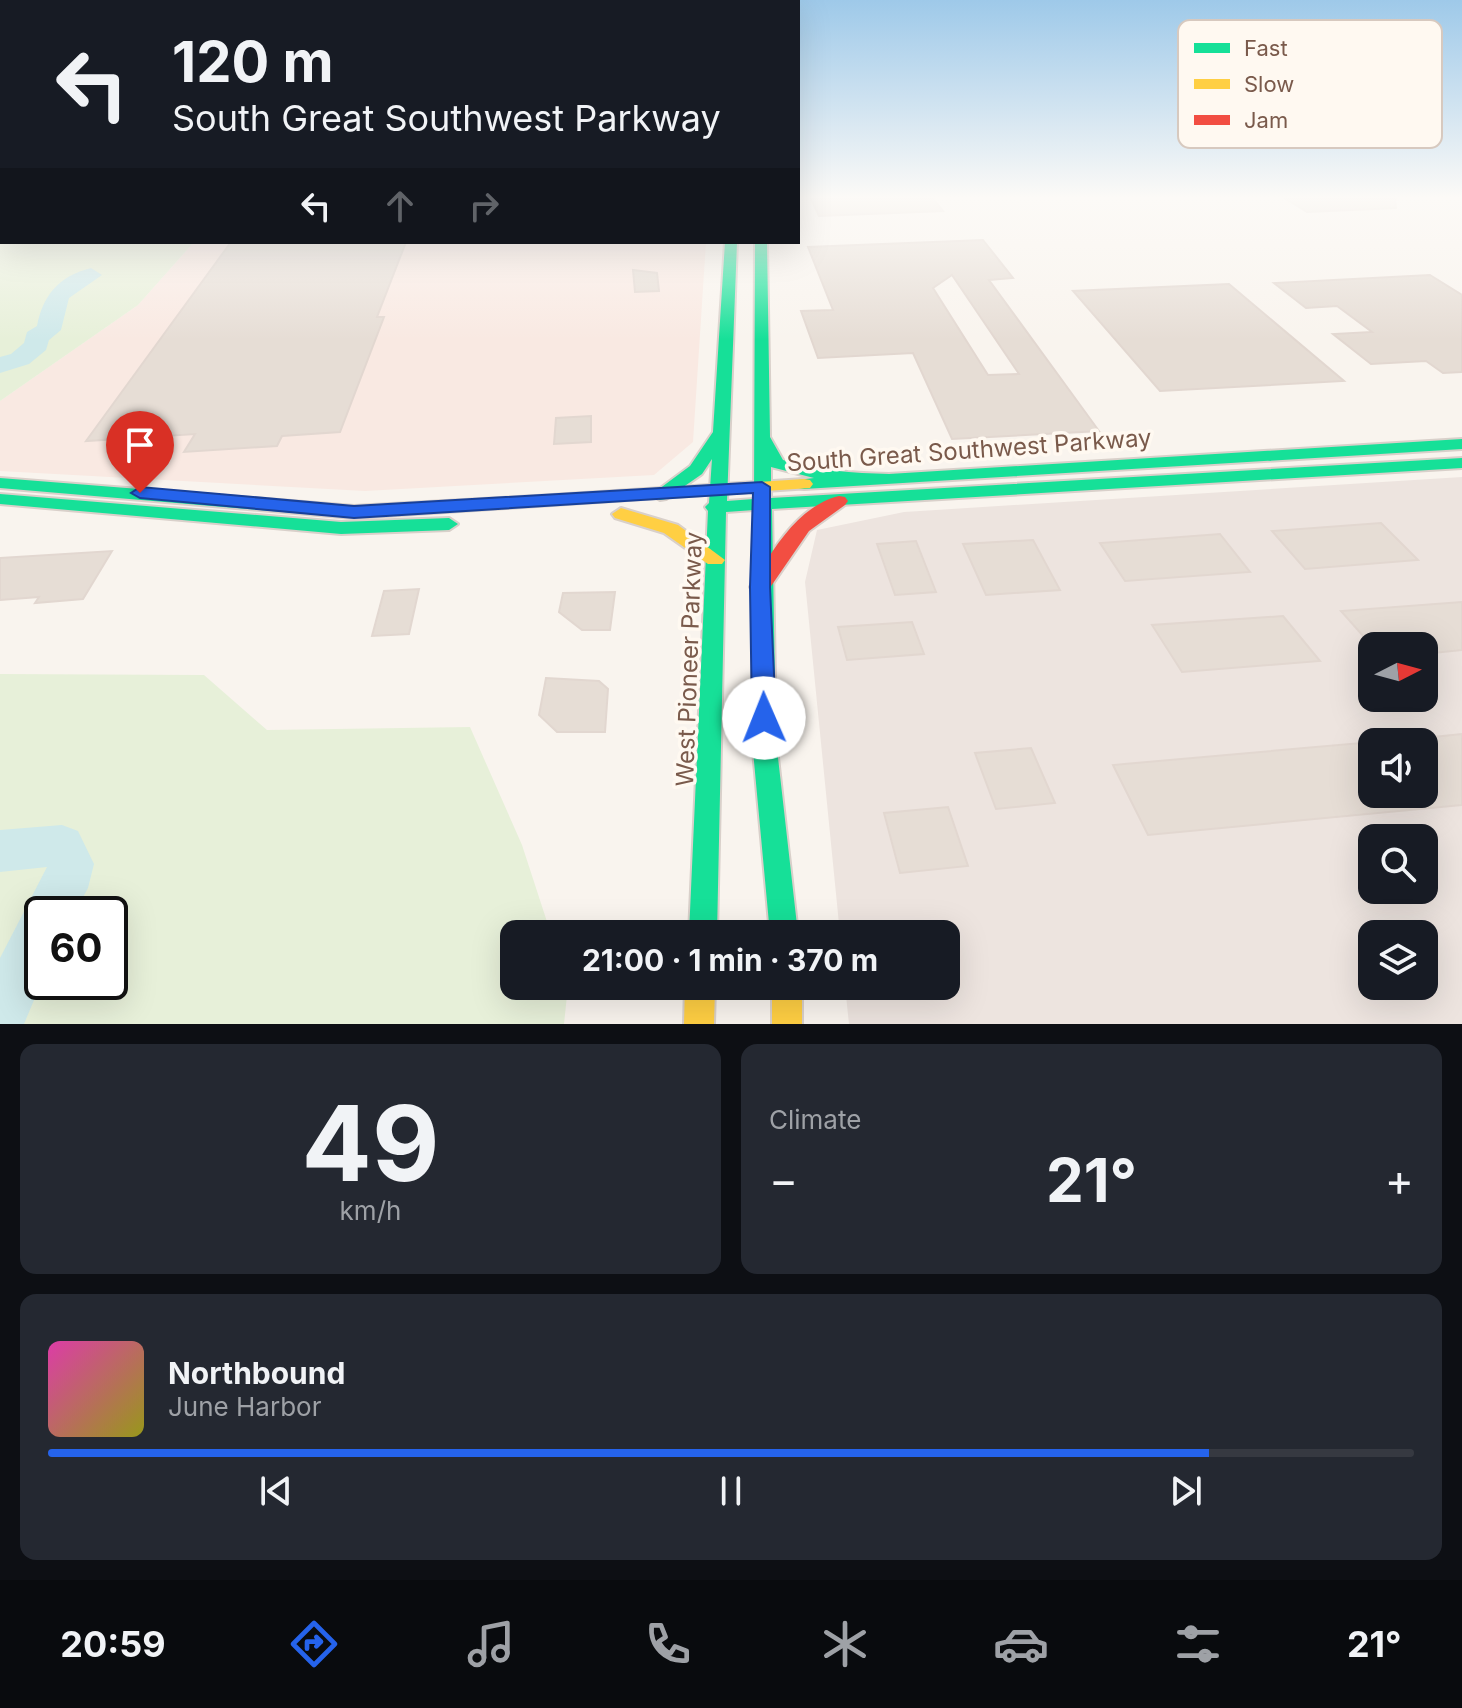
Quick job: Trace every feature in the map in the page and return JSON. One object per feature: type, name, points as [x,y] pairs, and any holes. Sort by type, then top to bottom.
[{"type":"main road","name":"West Pioneer Parkway","points":[[703,920],[715,560],[731,245]]},
{"type":"main road","points":[[761,245],[760,587],[764,742],[783,920]]},
{"type":"main road","points":[[660,495],[687,482],[705,460],[723,429]]},
{"type":"main road","points":[[761,434],[776,463],[800,473],[815,477],[897,479]]},
{"type":"main road","name":"South Great Southwest Parkway","points":[[0,499],[341,528],[402,527],[621,514],[719,499],[897,479],[1462,444]]},
{"type":"main road","name":"South Great Southwest Parkway","points":[[761,496],[839,501],[1462,463]]},
{"type":"main road","name":"South Great Southwest Parkway","points":[[0,483],[354,512],[660,495],[719,499]]},
{"type":"main road","points":[[760,587],[806,518],[824,505],[839,501]]},
{"type":"main road","points":[[621,514],[655,520],[689,537],[715,560]]},
{"type":"main road","points":[[699,1024],[700,1000]]},
{"type":"main road","points":[[787,1000],[787,1024]]},
{"type":"shaded area","points":[[192,245],[706,245],[693,442],[654,475],[365,491],[0,471],[0,401],[138,305]]},
{"type":"shaded area","points":[[1462,477],[1462,1024],[849,1024],[846,1000],[960,1000],[960,920],[839,920],[805,582],[817,530],[904,512]]},
{"type":"green space","points":[[0,245],[192,245],[138,305],[0,401]]},
{"type":"green space","points":[[0,674],[204,675],[267,730],[470,727],[522,845],[546,920],[500,920],[500,1000],[567,1000],[564,1024],[0,1024]]},
{"type":"building","points":[[229,245],[405,245],[377,317],[384,317],[340,432],[282,436],[277,446],[184,452],[195,434],[86,441]]},
{"type":"building","points":[[987,245],[1013,278],[989,280],[1099,431],[952,439],[913,353],[818,358],[801,311],[833,310],[808,247]],"holes":[[[952,275],[1019,374],[988,375],[933,288]]]},
{"type":"building","points":[[633,270],[657,273],[659,291],[635,292]]},
{"type":"building","points":[[1430,275],[1462,295],[1462,372],[1443,373],[1426,361],[1371,364],[1333,334],[1372,332],[1337,306],[1306,308],[1274,283]]},
{"type":"building","points":[[1229,284],[1344,381],[1160,391],[1073,291]]},
{"type":"building","points":[[591,416],[591,442],[554,444],[556,418]]},
{"type":"building","points":[[1381,523],[1418,560],[1305,569],[1272,531]]},
{"type":"building","points":[[1220,534],[1250,572],[1125,581],[1100,543]]},
{"type":"building","points":[[1033,540],[1060,590],[986,595],[963,544]]},
{"type":"building","points":[[916,541],[936,592],[895,595],[877,544]]},
{"type":"building","points":[[112,551],[83,599],[35,603],[39,597],[0,600],[0,558]]},
{"type":"building","points":[[419,589],[409,634],[372,636],[384,591]]},
{"type":"building","points":[[615,592],[610,630],[582,630],[559,612],[563,593]]},
{"type":"building","points":[[1462,602],[1462,650],[1438,653],[1438,632],[1360,632],[1341,611]]},
{"type":"building","points":[[1283,616],[1320,661],[1182,672],[1152,625]]},
{"type":"building","points":[[912,622],[924,654],[847,660],[838,627]]},
{"type":"building","points":[[546,678],[599,681],[608,689],[605,732],[557,732],[539,715]]},
{"type":"building","points":[[1462,734],[1462,805],[1438,807],[1438,737]]},
{"type":"building","points":[[1358,743],[1358,808],[1431,808],[1148,835],[1113,765]]},
{"type":"building","points":[[1031,748],[1055,803],[996,809],[975,753]]},
{"type":"building","points":[[948,807],[968,866],[900,873],[884,813]]},
{"type":"waterway","points":[[0,365],[20,359],[37,345],[36,337],[49,330],[59,295],[71,284],[91,275]]},
{"type":"waterway","points":[[0,851],[62,845],[71,864],[59,896]]},
{"type":"waterway","points":[[0,1016],[24,963]]},
{"type":"traffic: fast","points":[[703,920],[715,560],[731,245]]},
{"type":"traffic: fast","points":[[761,245],[764,740],[783,920]]},
{"type":"traffic: fast","points":[[660,495],[696,470],[721,433]]},
{"type":"traffic: fast","points":[[763,438],[776,463],[791,468],[836,476],[897,479]]},
{"type":"traffic: fast","points":[[804,484],[1462,444]]},
{"type":"traffic: fast","points":[[714,507],[1462,463]]},
{"type":"traffic: fast","points":[[0,483],[354,512],[537,501]]},
{"type":"traffic: fast","points":[[0,499],[341,528],[449,524]]},
{"type":"traffic: slow","points":[[537,501],[804,484]]},
{"type":"traffic: slow","points":[[621,514],[671,529],[715,560]]},
{"type":"traffic: slow","points":[[699,1024],[700,1000]]},
{"type":"traffic: slow","points":[[787,1000],[787,1024]]},
{"type":"traffic: jam","points":[[760,587],[803,526],[839,501]]},
{"type":"route","points":[[140,493],[354,512],[574,501],[762,487],[760,587],[764,718]]}]
